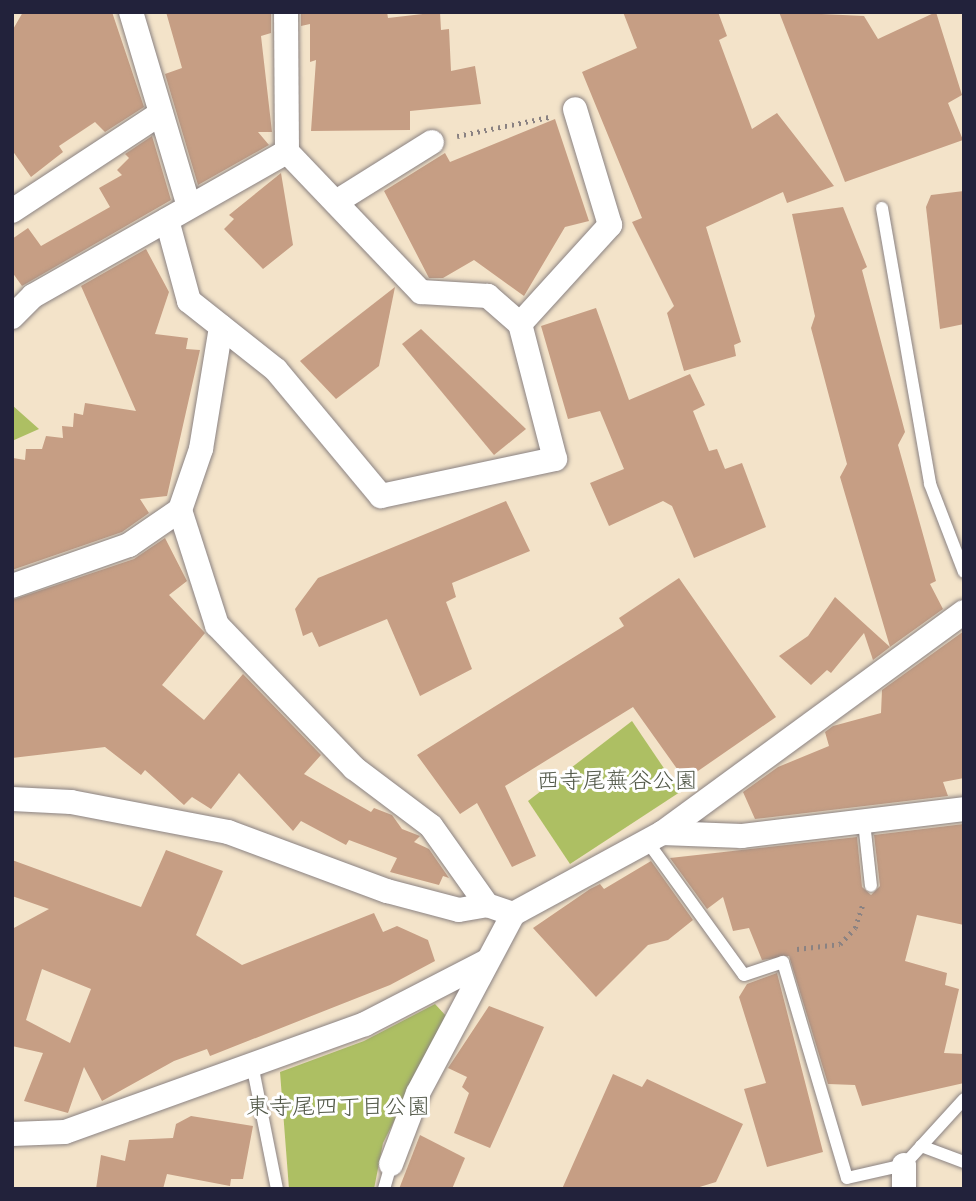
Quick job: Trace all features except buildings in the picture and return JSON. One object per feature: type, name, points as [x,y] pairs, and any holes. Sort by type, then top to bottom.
[{"type":"street","points":[[131,12],[189,207]]},
{"type":"street","points":[[167,220],[189,301],[276,370],[381,496],[555,459],[520,324],[488,296],[421,292],[287,152],[286,12]]},
{"type":"street","points":[[520,324],[610,225],[575,109]]},
{"type":"street","points":[[12,211],[161,113]]},
{"type":"street","points":[[336,202],[432,142]]},
{"type":"street","points":[[12,317],[33,296],[287,152]]},
{"type":"street","points":[[12,586],[129,545],[180,510],[201,449],[221,327]]},
{"type":"street","points":[[180,510],[217,625],[354,768],[431,825],[487,905]]},
{"type":"street","points":[[391,1164],[418,1093],[513,914],[655,837],[964,612]]},
{"type":"street","points":[[12,799],[71,802],[228,832],[387,891],[459,910],[487,905],[513,914]]},
{"type":"street","points":[[655,837],[742,836],[964,809]]},
{"type":"street","points":[[12,1134],[65,1132],[365,1024],[487,961]]},
{"type":"lane","points":[[882,208],[930,484],[964,572]]},
{"type":"lane","points":[[864,822],[871,886]]},
{"type":"lane","points":[[655,837],[700,921],[744,975],[783,962],[847,1178],[904,1177],[922,1146],[964,1099]]},
{"type":"lane","points":[[252,1064],[277,1189]]},
{"type":"lane","points":[[922,1146],[964,1162]]},
{"type":"lane","points":[[384,1189],[391,1164]]},
{"type":"path","points":[[432,142],[575,109]]},
{"type":"path","points":[[753,972],[794,950],[840,944],[855,928],[871,886]]},
{"type":"green space","points":[[12,405],[39,429],[12,441]]},
{"type":"green space","name":"西寺尾蕪谷公園","points":[[632,721],[680,792],[570,864],[528,801]]},
{"type":"green space","name":"東寺尾四丁目公園","points":[[435,1004],[447,1017],[383,1143],[374,1189],[289,1189],[280,1072],[364,1041]]}]
